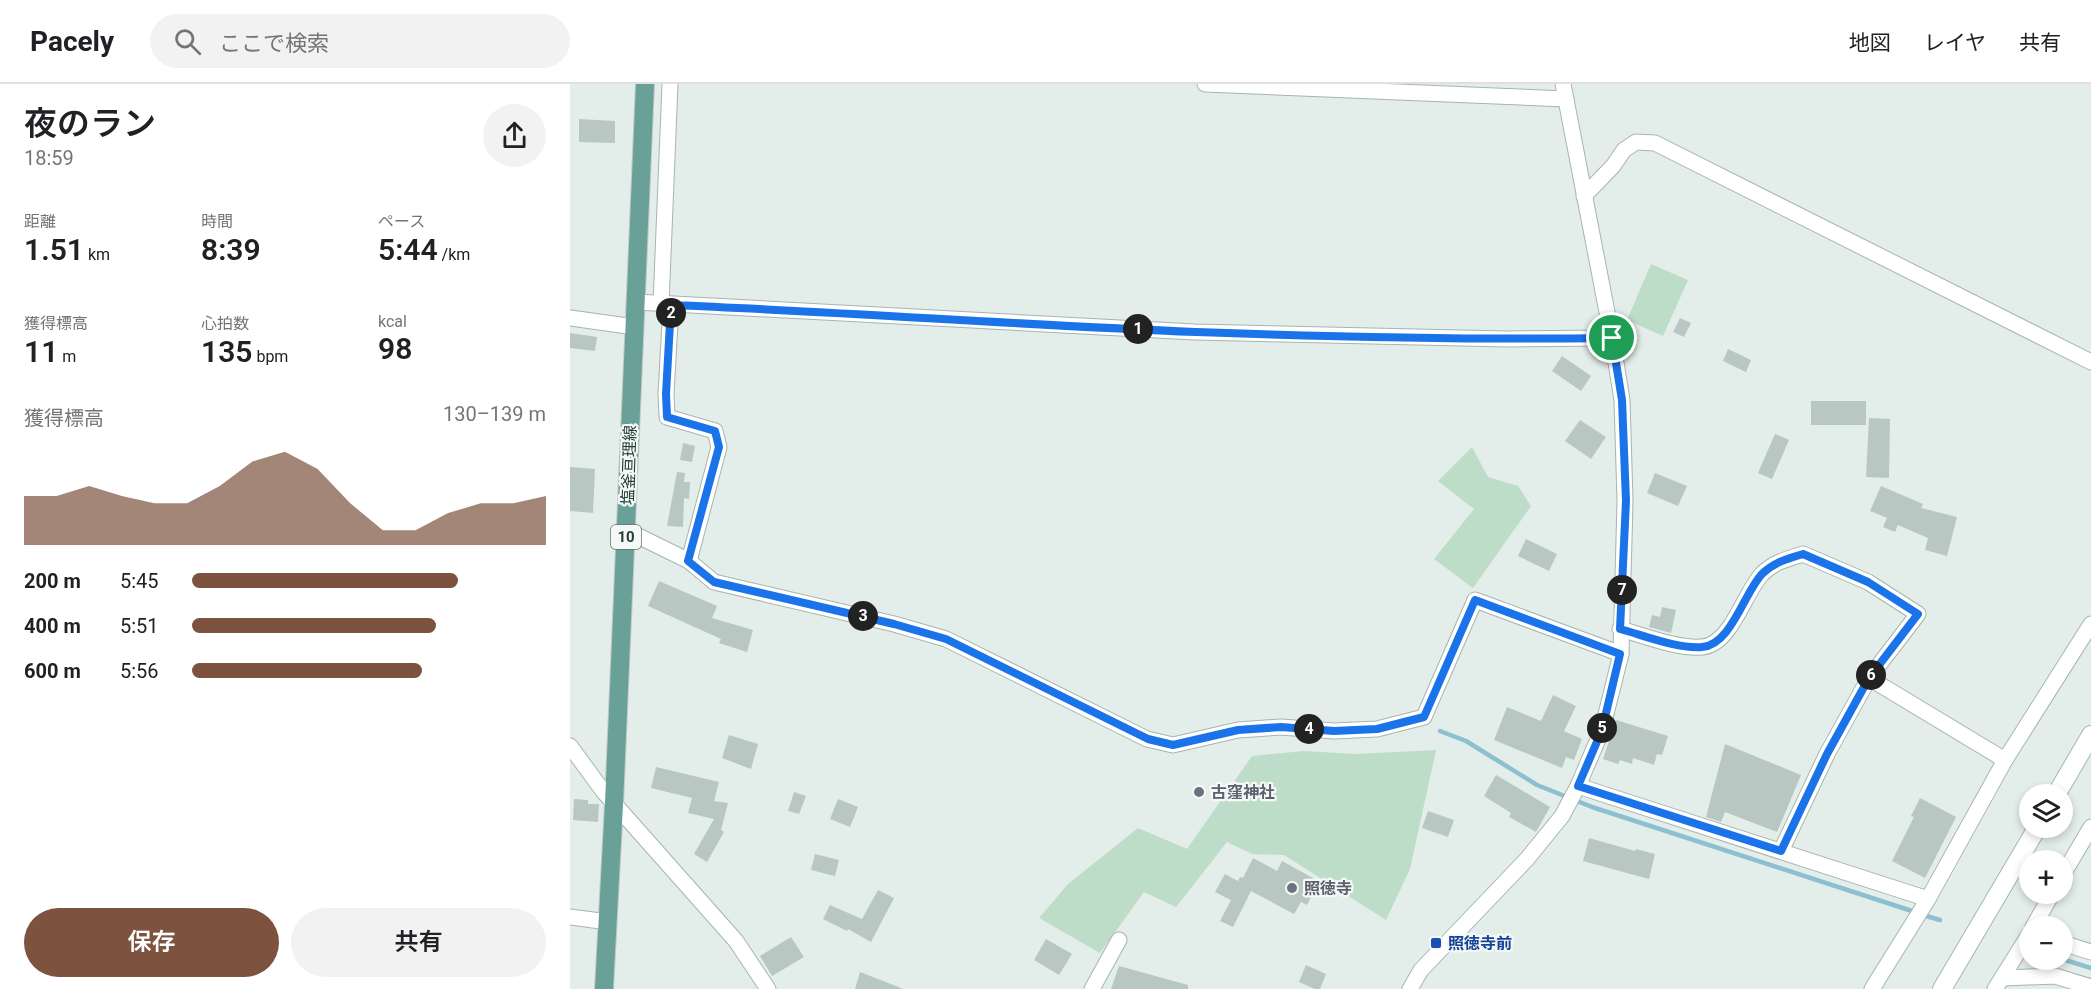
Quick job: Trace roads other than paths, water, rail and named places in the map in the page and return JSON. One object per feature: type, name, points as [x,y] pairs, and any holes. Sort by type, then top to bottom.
[{"type":"main road","name":"塩釜亘理線","points":[[605,989],[645,84]]},
{"type":"street","points":[[670,84],[666,305],[667,417],[715,431],[719,447],[688,561]]},
{"type":"street","points":[[1205,84],[1564,92],[1622,400],[1626,501],[1620,654],[1602,730],[1565,810],[1527,859],[1421,970],[1410,989]]},
{"type":"street","points":[[1584,196],[1613,166],[1624,150],[1636,142],[1655,143],[2091,362]]},
{"type":"street","points":[[636,302],[1196,332],[1507,339],[1612,338]]},
{"type":"street","points":[[570,318],[635,327]]},
{"type":"street","points":[[626,530],[688,561],[714,582],[894,624],[946,639],[1148,739],[1173,745],[1238,730],[1281,727],[1334,731],[1377,729],[1424,717],[1475,600],[1620,654]]},
{"type":"street","points":[[1620,629],[1677,644],[1702,647],[1718,641],[1760,576],[1776,562],[1803,554],[1868,582],[1918,614],[1869,678],[1827,754],[1781,851]]},
{"type":"street","points":[[1872,989],[1926,903],[2005,760],[2091,624]]},
{"type":"street","points":[[1869,678],[2005,760]]},
{"type":"street","points":[[2062,784],[2091,735]]},
{"type":"street","points":[[570,746],[614,804],[736,941],[768,989]]},
{"type":"street","points":[[1576,790],[1781,851],[1926,903]]},
{"type":"street","points":[[2073,857],[2091,827]]},
{"type":"street","points":[[1942,989],[2031,838]]},
{"type":"street","points":[[570,917],[608,922]]},
{"type":"street","points":[[1092,989],[1119,940]]},
{"type":"street","points":[[2073,946],[2091,952]]},
{"type":"street","points":[[1999,983],[2019,951]]},
{"type":"street","points":[[1999,983],[2055,976],[2091,987]]},
{"type":"waterway","points":[[1440,731],[1466,741],[1537,785],[1592,807],[1915,912]]},
{"type":"waterway","points":[[1923,915],[1940,920]]},
{"type":"waterway","points":[[2073,962],[2091,968]]},
{"type":"place","name":"古窪神社","points":[[1199,792]]},
{"type":"place","name":"照徳寺","points":[[1292,888]]},
{"type":"place","name":"照徳寺前","points":[[1436,943]]}]
